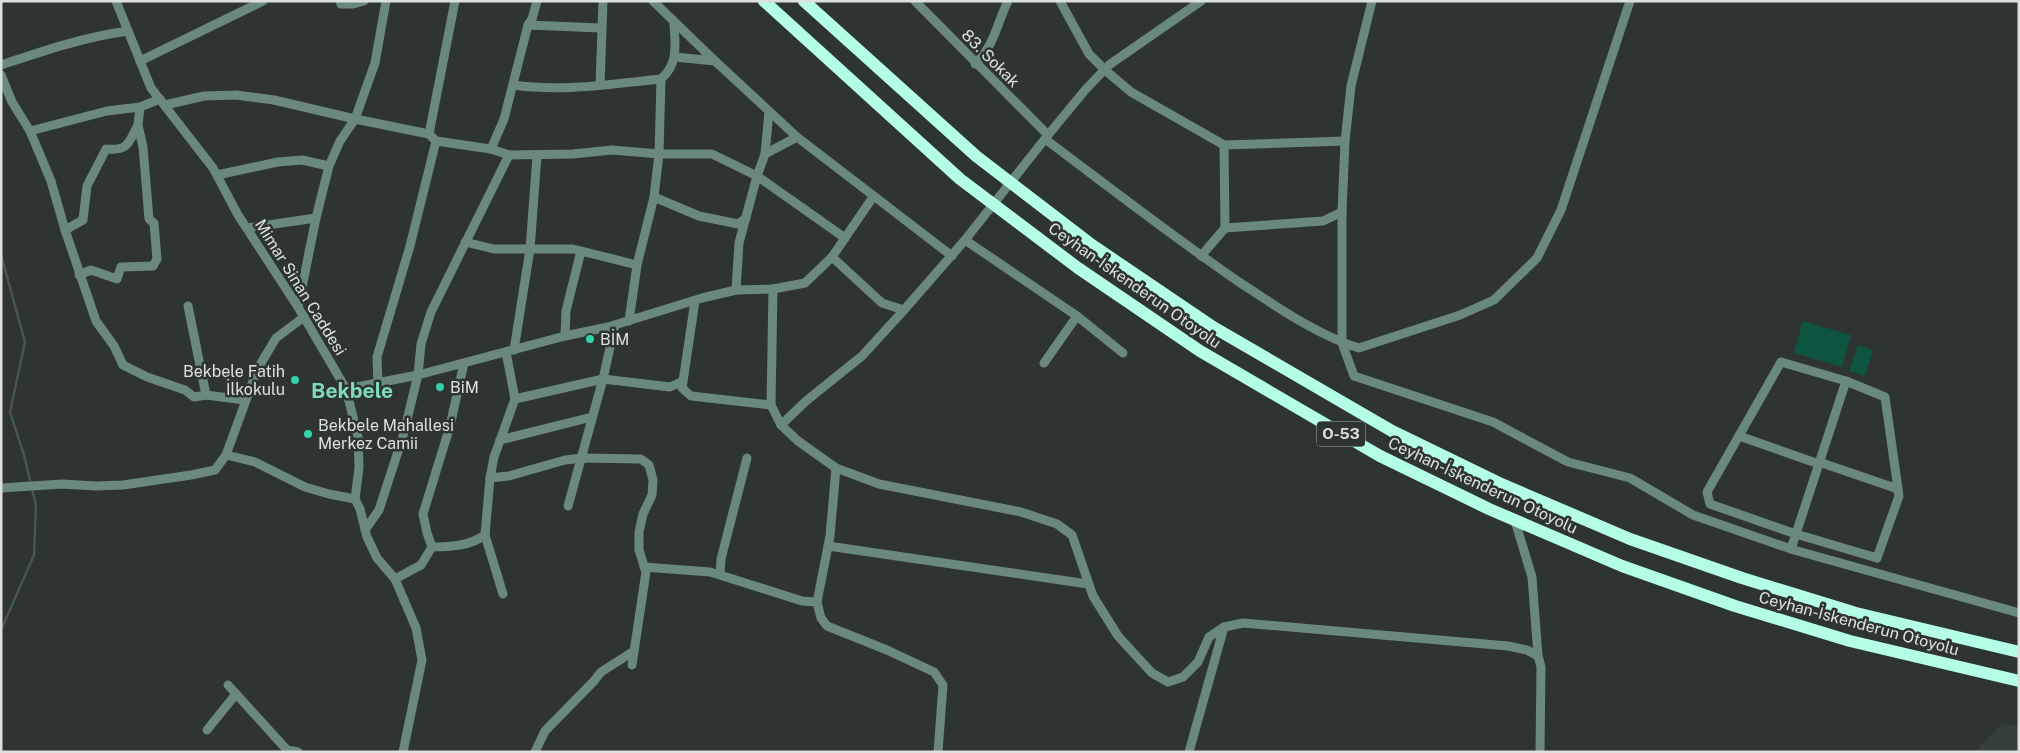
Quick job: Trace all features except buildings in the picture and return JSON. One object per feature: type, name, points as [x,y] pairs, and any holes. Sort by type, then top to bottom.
[{"type":"highway","name":"Ceyhan-İskenderun Otoyolu","points":[[764,1],[960,178],[1078,268],[1200,351],[1380,456],[1515,520],[1622,566],[1735,606],[1850,641],[2019,681]]},
{"type":"highway","name":"Ceyhan-İskenderun Otoyolu","points":[[804,1],[976,156],[1092,245],[1213,327],[1392,431],[1499,483],[1630,539],[1742,578],[1856,613],[2019,652]]},
{"type":"street","name":"Mimar Sinan Caddesi","points":[[117,1],[151,88],[217,175],[247,228],[298,307],[346,389],[358,437],[359,468],[355,499],[377,558],[395,579],[416,628],[422,660],[403,752]]},
{"type":"street","points":[[244,1],[246,11]]},
{"type":"street","points":[[140,61],[246,11],[263,1]]},
{"type":"street","points":[[340,1],[341,4],[354,4],[364,1]]},
{"type":"street","points":[[298,307],[316,218],[329,166],[340,141],[356,120],[375,63],[386,1]]},
{"type":"street","points":[[378,383],[377,357],[410,246],[432,138],[456,1]]},
{"type":"street","points":[[491,148],[504,119],[528,25],[537,1]]},
{"type":"street","points":[[600,85],[603,1]]},
{"type":"street","points":[[653,1],[714,61],[797,137],[952,256]]},
{"type":"street","name":"83. Sokak","points":[[915,1],[1046,137],[1201,256],[1272,304],[1342,343]]},
{"type":"street","points":[[925,13],[928,1]]},
{"type":"street","points":[[975,64],[983,56],[996,35],[1008,1]]},
{"type":"street","points":[[1060,1],[1089,54],[1105,70],[1131,92],[1224,145],[1346,141]]},
{"type":"street","points":[[781,425],[806,401],[862,356],[904,310],[966,240],[1046,137],[1105,70],[1201,1]]},
{"type":"street","points":[[1372,1],[1351,86],[1342,212],[1342,343],[1354,376],[1493,422],[1568,462],[1630,478],[1693,516],[1791,549],[2019,613]]},
{"type":"street","points":[[1342,343],[1359,348],[1460,315],[1494,300],[1537,258],[1561,210],[1630,1]]},
{"type":"street","points":[[513,84],[529,87],[558,87],[660,79],[669,72],[675,57],[674,23]]},
{"type":"street","points":[[528,25],[601,28]]},
{"type":"street","points":[[1,65],[53,47],[104,34],[128,31]]},
{"type":"street","points":[[675,57],[714,61]]},
{"type":"street","points":[[1,75],[12,102],[30,132],[51,181],[79,275],[96,320],[114,346],[123,365],[147,377],[185,390],[194,398],[206,395],[245,400]]},
{"type":"street","points":[[629,321],[637,265],[654,196],[659,154],[660,79]]},
{"type":"street","points":[[30,132],[107,111],[204,96],[236,95],[274,100],[432,138],[491,148],[509,155],[538,156],[612,150],[659,154],[712,154],[757,176],[845,238]]},
{"type":"street","points":[[79,275],[91,270],[117,279],[121,267],[153,266],[157,259],[154,223],[149,219],[144,147],[138,125],[140,106]]},
{"type":"street","points":[[736,290],[739,243],[757,176],[766,154],[769,112]]},
{"type":"street","points":[[65,230],[83,220],[87,186],[106,149],[120,150],[127,146],[138,125]]},
{"type":"street","points":[[766,154],[797,137]]},
{"type":"street","points":[[1201,256],[1225,228],[1224,145]]},
{"type":"street","points":[[366,530],[379,510],[392,470],[418,375],[421,344],[430,312],[509,155]]},
{"type":"street","points":[[503,594],[486,535],[490,478],[500,440],[515,399],[510,351],[530,249],[538,156]]},
{"type":"street","points":[[217,175],[278,162],[302,160],[329,166]]},
{"type":"street","points":[[654,196],[699,216],[738,224],[746,218]]},
{"type":"street","points":[[346,389],[418,375],[565,336],[615,325],[694,300],[736,290],[773,289],[805,283],[832,257],[873,197]]},
{"type":"street","points":[[1225,228],[1322,222],[1342,212]]},
{"type":"street","points":[[247,228],[316,218]]},
{"type":"street","points":[[966,240],[1077,316],[1123,353]]},
{"type":"street","points":[[465,242],[494,249],[563,248],[637,265]]},
{"type":"street","points":[[565,336],[566,311],[581,251]]},
{"type":"street","points":[[832,257],[882,302],[904,310]]},
{"type":"street","points":[[773,289],[772,405],[781,425],[798,441],[836,468],[879,484],[1021,512],[1057,524],[1072,535],[1093,596],[1118,636],[1152,673],[1168,682],[1183,677],[1198,662],[1209,637],[1224,627],[1243,623],[1508,646],[1527,650],[1538,656]]},
{"type":"street","points":[[694,300],[681,382],[682,388],[690,396],[772,405]]},
{"type":"street","points":[[188,306],[206,395]]},
{"type":"street","points":[[1044,363],[1077,316]]},
{"type":"street","points":[[2,487],[62,484],[123,485],[215,470],[226,455],[257,370],[276,338],[304,317]]},
{"type":"street","points":[[568,506],[583,458],[615,325]]},
{"type":"street","points":[[1781,362],[1846,381],[1885,397],[1898,496],[1877,558],[1796,534],[1710,504],[1707,492],[1739,436],[1781,362]]},
{"type":"street","points":[[395,579],[420,565],[432,547],[423,514],[450,426],[464,363]]},
{"type":"street","points":[[515,399],[603,379],[670,387],[681,382]]},
{"type":"street","points":[[1791,549],[1846,381]]},
{"type":"street","points":[[500,440],[592,417]]},
{"type":"street","points":[[1739,436],[1898,489]]},
{"type":"street","points":[[226,455],[255,462],[305,487],[355,499]]},
{"type":"street","points":[[490,478],[510,476],[565,460],[583,458],[641,459],[649,465],[653,480],[652,495],[643,514],[639,532],[639,550],[646,572],[632,665]]},
{"type":"street","points":[[720,575],[721,559],[747,458]]},
{"type":"street","points":[[836,468],[828,546],[817,602],[821,618],[827,626],[887,650],[934,672],[943,685],[938,752]]},
{"type":"street","points":[[1515,520],[1532,578],[1538,656],[1541,667],[1540,752]]},
{"type":"street","points":[[432,547],[453,547],[479,540],[486,535]]},
{"type":"street","points":[[828,546],[1088,584]]},
{"type":"street","points":[[644,567],[710,572],[802,601],[817,602]]},
{"type":"street","points":[[1189,752],[1224,627]]},
{"type":"street","points":[[535,752],[545,731],[601,672],[634,651]]},
{"type":"street","points":[[228,685],[287,750],[298,752]]},
{"type":"street","points":[[207,730],[236,694]]},
{"type":"shaded area","points":[[2003,723],[2019,726],[2019,752],[1975,752]]},
{"type":"green space","points":[[1803,321],[1851,335],[1842,367],[1794,353]]},
{"type":"green space","points":[[1858,345],[1873,350],[1865,376],[1849,371]]},
{"type":"waterway","points":[[1,255],[25,342],[10,412],[31,484]]},
{"type":"waterway","points":[[1,630],[34,555],[36,505],[32,489]]},
{"type":"place","name":"BİM","points":[[590,339]]},
{"type":"place","name":"Bekbele Fatih İlkokulu","points":[[295,380]]},
{"type":"place","name":"BiM","points":[[440,387]]},
{"type":"place","name":"Bekbele Mahallesi Merkez Camii","points":[[308,434]]},
{"type":"district","name":"Bekbele","points":[[352,391]]}]
